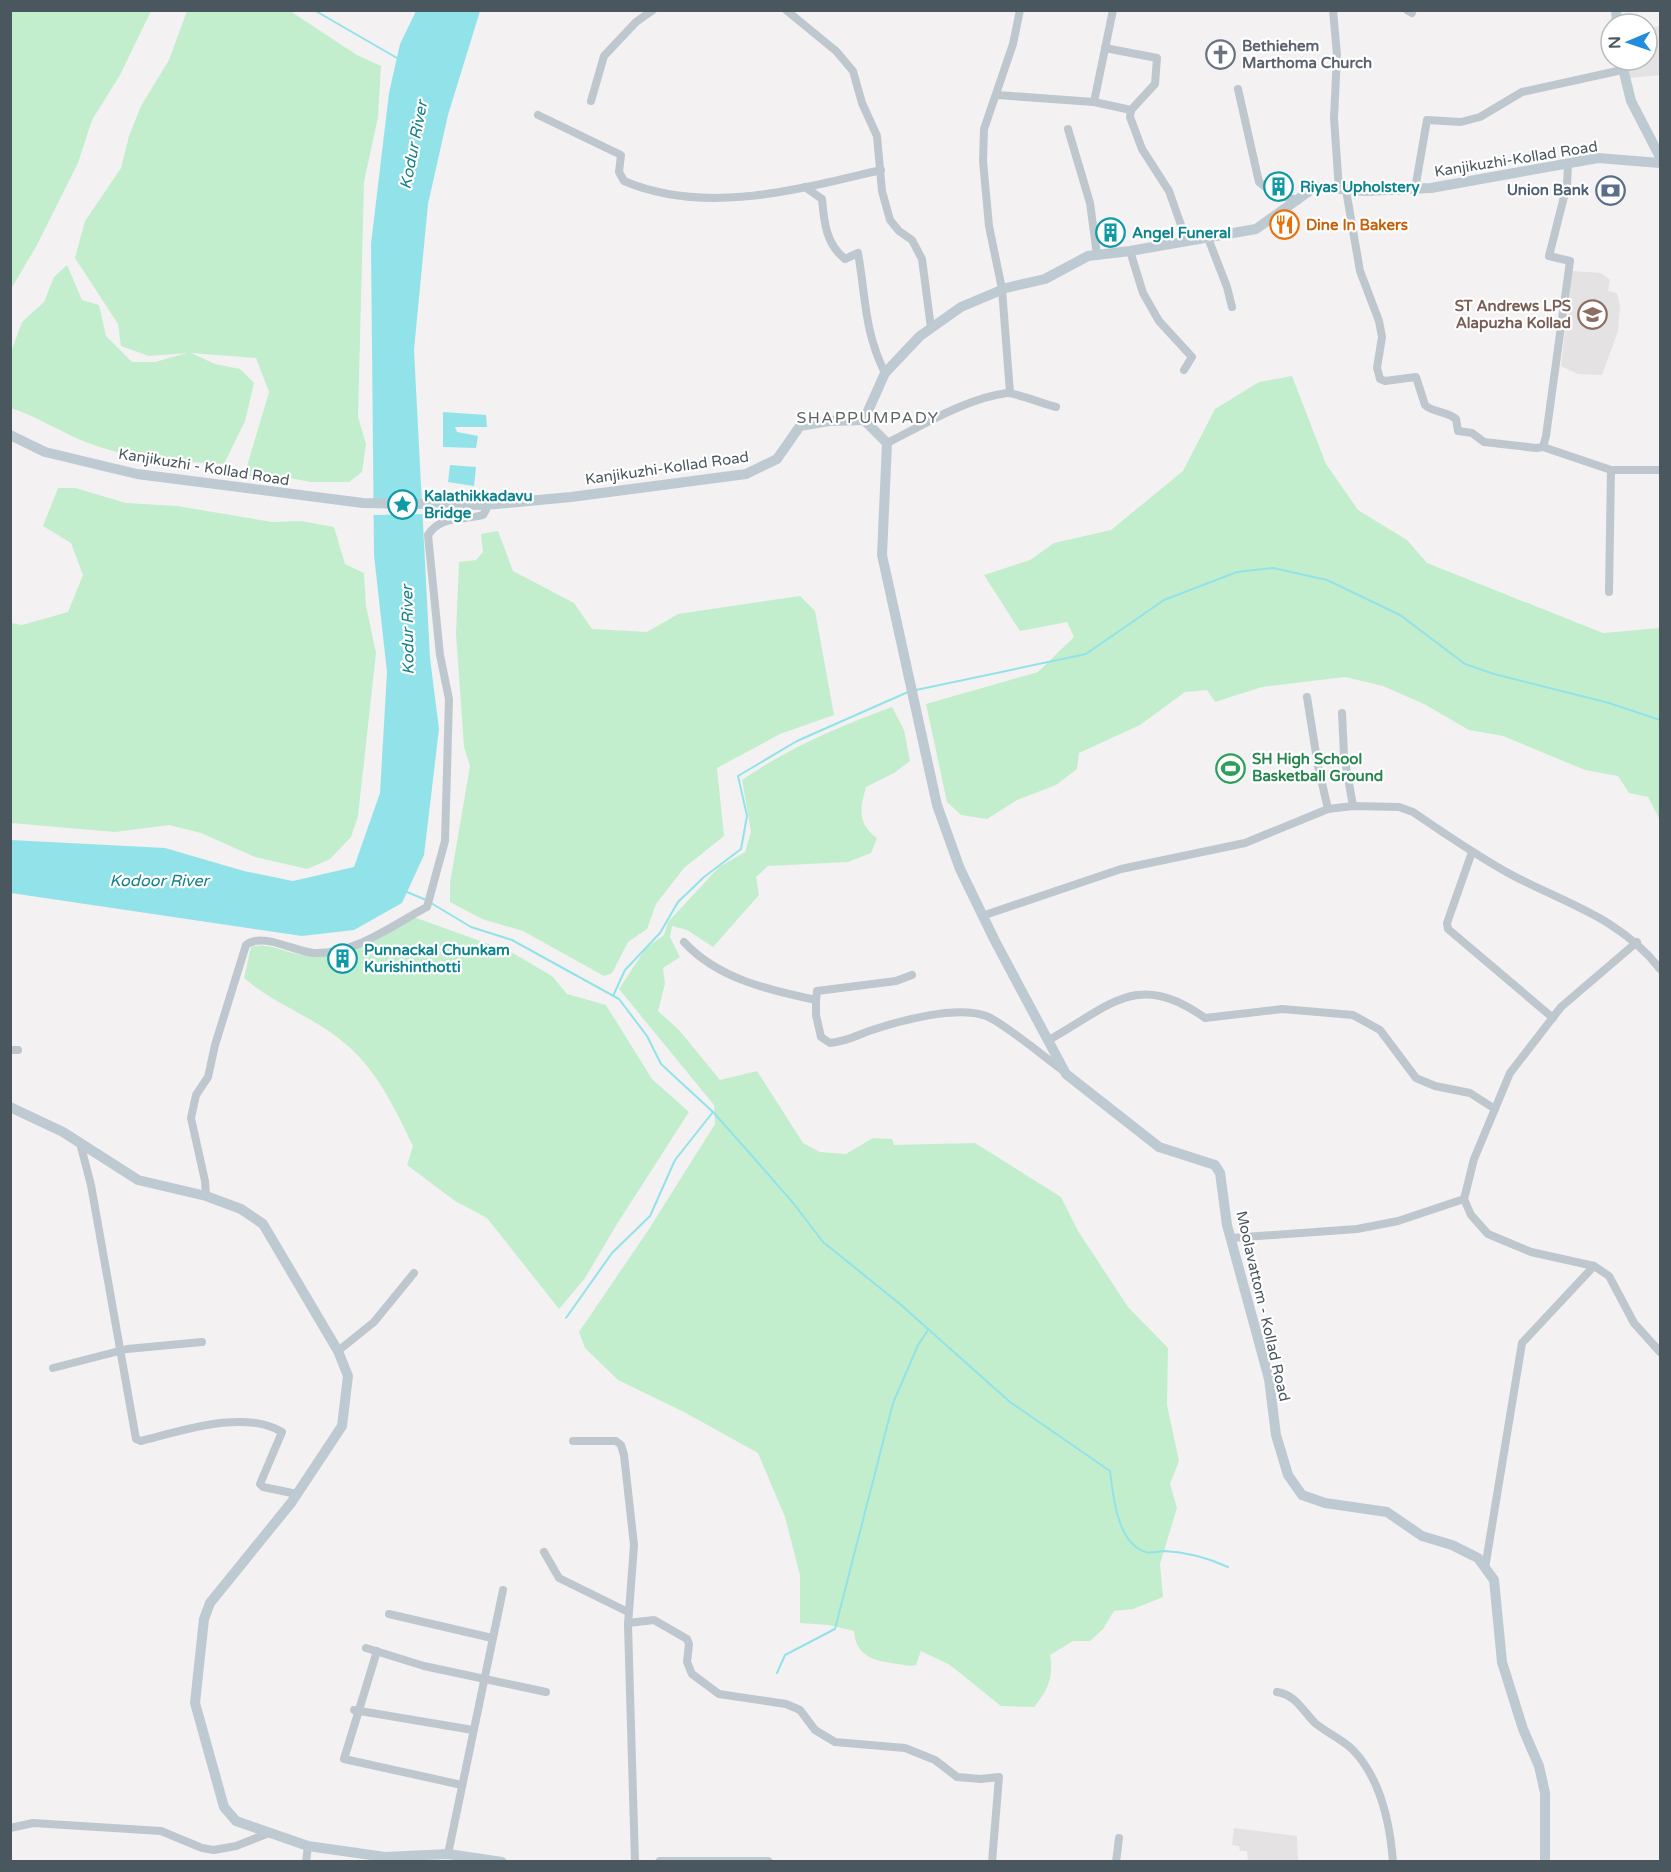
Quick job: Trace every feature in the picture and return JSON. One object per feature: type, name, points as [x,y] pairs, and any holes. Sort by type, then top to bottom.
[{"type":"main road","points":[[1623,72],[1631,101],[1660,157]]},
{"type":"main road","name":"Kanjikuzhi-Kollad Road","points":[[437,503],[485,505],[571,497],[746,474],[777,459],[800,426],[829,421],[864,420],[885,373],[932,328],[961,307],[1002,289],[1045,279],[1088,256],[1187,242],[1256,229],[1315,187],[1342,190],[1415,189],[1598,158],[1660,163]]},
{"type":"main road","points":[[864,420],[887,443]]},
{"type":"main road","name":"Kanjikuzhi - Kollad Road","points":[[10,435],[45,452],[137,474],[363,503],[437,503]]},
{"type":"main road","name":"Moolavattom - Kollad Road","points":[[887,443],[882,555],[937,806],[960,869],[982,916],[1066,1074],[1159,1147],[1215,1165],[1220,1173],[1231,1238],[1269,1379],[1276,1435],[1288,1475],[1302,1495],[1325,1503],[1387,1512],[1422,1536],[1452,1545],[1478,1558],[1485,1568]]},
{"type":"main road","points":[[12,1110],[80,1143],[138,1180],[206,1196],[241,1209],[263,1224],[338,1351],[348,1376],[342,1426],[297,1494],[210,1603],[204,1619],[195,1703],[224,1807],[236,1821],[308,1846],[385,1857],[448,1854],[502,1862]]},
{"type":"main road","points":[[1485,1568],[1494,1580],[1502,1662],[1523,1729],[1539,1766],[1545,1794],[1545,1862]]},
{"type":"main road","points":[[660,1862],[768,1862]]},
{"type":"street","points":[[591,101],[604,56],[636,22],[653,10]]},
{"type":"street","points":[[786,10],[836,51],[853,71],[862,103],[877,136],[882,191],[890,220],[899,231],[912,240],[922,259],[932,328]]},
{"type":"street","points":[[1010,393],[1002,289],[989,226],[983,161],[984,129],[1013,44],[1020,10]]},
{"type":"street","points":[[1094,102],[1113,10]]},
{"type":"street","points":[[1333,10],[1337,55],[1334,118],[1342,190],[1360,271],[1379,321],[1382,338],[1377,368],[1380,379],[1385,381],[1416,377],[1422,400],[1429,409],[1446,411],[1456,419],[1458,431],[1472,433],[1484,442],[1543,447],[1611,470],[1660,470]]},
{"type":"street","points":[[1105,48],[1156,58],[1155,84],[1129,114],[1134,130],[1168,191],[1187,242]]},
{"type":"street","points":[[1415,189],[1426,120],[1461,122],[1480,117],[1522,92],[1599,71]]},
{"type":"street","points":[[1238,89],[1259,183],[1276,195],[1298,200]]},
{"type":"street","points":[[997,95],[1094,102],[1131,110]]},
{"type":"street","points":[[538,115],[621,155],[619,172],[621,179],[648,189],[683,196],[717,198],[752,196],[881,171]]},
{"type":"street","points":[[1068,129],[1090,203],[1097,255]]},
{"type":"street","points":[[1543,447],[1570,261],[1549,256],[1567,185],[1568,164]]},
{"type":"street","points":[[805,187],[822,200],[823,224],[835,251],[845,259],[858,253],[868,329],[873,348],[885,373]]},
{"type":"street","points":[[1208,238],[1227,287],[1232,307]]},
{"type":"street","points":[[1130,251],[1143,293],[1159,321],[1192,357],[1184,370]]},
{"type":"street","points":[[887,443],[956,409],[1010,393],[1035,403],[1056,406]]},
{"type":"street","points":[[1609,592],[1611,470]]},
{"type":"street","points":[[206,1196],[205,1181],[191,1118],[196,1095],[208,1077],[218,1034],[246,945],[256,941],[311,952],[339,950],[377,936],[427,907],[445,841],[449,699],[440,656],[428,535],[434,526],[444,520],[483,515],[486,510],[485,505]]},
{"type":"street","points":[[1307,697],[1318,766],[1328,809]]},
{"type":"street","points":[[1342,713],[1344,762],[1353,806]]},
{"type":"street","points":[[982,916],[1121,869],[1245,843],[1328,809],[1353,806],[1406,809],[1509,874],[1606,920],[1637,942],[1660,969]]},
{"type":"street","points":[[1472,852],[1447,923],[1448,929],[1553,1018]]},
{"type":"street","points":[[684,942],[715,967],[753,985],[816,1000]]},
{"type":"street","points":[[1637,942],[1561,1007],[1510,1073],[1474,1159],[1464,1200],[1471,1215],[1488,1234],[1531,1252],[1594,1266],[1609,1276],[1634,1323],[1660,1352]]},
{"type":"street","points":[[912,975],[896,981],[817,991],[816,1015],[821,1037],[830,1044],[844,1042],[895,1024],[941,1014],[966,1013],[987,1016],[1066,1074]]},
{"type":"street","points":[[1049,1040],[1097,1009],[1140,993],[1166,995],[1188,1005],[1206,1018],[1282,1009],[1353,1015],[1380,1030],[1390,1048],[1416,1078],[1435,1086],[1470,1094],[1495,1109]]},
{"type":"street","points":[[80,1143],[91,1185],[136,1439],[141,1440],[237,1422],[269,1424],[282,1432],[260,1484],[263,1487],[297,1494]]},
{"type":"street","points":[[1231,1238],[1357,1229],[1398,1221],[1464,1200]]},
{"type":"street","points":[[1485,1568],[1522,1343],[1594,1266]]},
{"type":"street","points":[[338,1351],[374,1322],[414,1273]]},
{"type":"street","points":[[53,1368],[120,1351],[202,1342]]},
{"type":"street","points":[[573,1441],[616,1441],[621,1445],[627,1471],[634,1545],[628,1623],[635,1862]]},
{"type":"street","points":[[544,1552],[559,1578],[628,1612]]},
{"type":"street","points":[[448,1854],[502,1590]]},
{"type":"street","points":[[389,1614],[492,1638]]},
{"type":"street","points":[[628,1623],[654,1620],[687,1639],[689,1644],[687,1662],[692,1674],[719,1694],[786,1704],[800,1710],[815,1730],[835,1742],[905,1748],[934,1761],[957,1777],[981,1779],[999,1777],[992,1862]]},
{"type":"street","points":[[366,1647],[424,1666],[546,1692]]},
{"type":"street","points":[[377,1651],[344,1760],[462,1785]]},
{"type":"street","points":[[1277,1692],[1295,1699],[1319,1727],[1352,1748],[1366,1765],[1388,1822],[1393,1862]]},
{"type":"street","points":[[358,1710],[473,1730]]},
{"type":"street","points":[[10,1828],[33,1823],[161,1831],[202,1848],[214,1850],[236,1846],[269,1833]]},
{"type":"street","points":[[1116,1862],[1119,1838]]},
{"type":"street","points":[[306,1862],[308,1846]]},
{"type":"shaded area","points":[[1659,26],[1660,75],[1629,78],[1629,72],[1659,72]]},
{"type":"shaded area","name":"ST Andrews LPS Alapuzha Kollad","points":[[1572,271],[1601,273],[1610,280],[1608,291],[1617,293],[1620,307],[1618,331],[1602,375],[1578,374],[1561,366]]},
{"type":"shaded area","points":[[1234,1828],[1297,1836],[1298,1861],[1248,1861],[1247,1851],[1240,1851],[1239,1846],[1232,1845]]},
{"type":"green space","points":[[11,10],[151,11],[120,75],[92,120],[78,163],[37,245],[11,289]]},
{"type":"green space","points":[[187,11],[290,11],[357,55],[381,66],[378,117],[364,182],[358,417],[366,444],[362,472],[349,482],[311,482],[279,476],[244,476],[269,392],[256,358],[191,353],[215,364],[240,369],[254,383],[245,421],[224,464],[157,459],[107,449],[81,440],[11,408],[11,352],[22,322],[44,302],[54,277],[67,265],[82,300],[99,305],[106,336],[132,362],[155,362],[187,353],[149,356],[121,346],[118,324],[75,258],[85,221],[121,168],[129,136],[141,106],[169,60]]},
{"type":"green space","points":[[1292,376],[1326,464],[1358,510],[1407,540],[1427,563],[1603,633],[1660,628],[1660,820],[1648,797],[1629,793],[1618,776],[1585,770],[1503,736],[1469,730],[1424,704],[1383,686],[1345,677],[1262,687],[1215,702],[1207,690],[1185,692],[1140,725],[1079,753],[1077,769],[1056,785],[1017,800],[987,819],[961,815],[947,802],[926,704],[1038,672],[1074,637],[1067,622],[1020,631],[984,575],[1030,560],[1054,543],[1111,530],[1183,471],[1215,409],[1259,382]]},
{"type":"green space","points":[[58,488],[75,488],[126,503],[177,506],[272,522],[301,521],[334,527],[345,564],[364,573],[366,606],[376,653],[358,816],[351,837],[330,859],[307,869],[255,857],[201,833],[169,825],[115,832],[11,823],[11,623],[22,625],[68,612],[83,575],[71,543],[43,526]]},
{"type":"green space","points":[[498,531],[513,571],[574,603],[592,629],[647,632],[678,614],[800,596],[815,611],[834,715],[780,734],[717,768],[724,836],[684,868],[656,904],[647,929],[628,942],[612,973],[604,976],[523,931],[482,919],[450,902],[450,883],[470,766],[464,747],[456,634],[459,562],[476,560],[483,552],[481,534]]},
{"type":"green space","points":[[892,707],[904,730],[910,761],[894,773],[866,787],[862,802],[863,821],[877,838],[871,853],[848,862],[768,866],[756,877],[759,895],[713,947],[687,930],[672,926],[670,937],[680,957],[663,968],[665,984],[658,1011],[679,1030],[720,1080],[757,1071],[803,1143],[820,1152],[846,1154],[873,1138],[892,1139],[894,1145],[975,1143],[1061,1197],[1078,1231],[1128,1307],[1168,1348],[1167,1405],[1179,1461],[1170,1484],[1177,1508],[1160,1564],[1163,1597],[1133,1609],[1114,1611],[1103,1629],[1090,1641],[1073,1641],[1050,1655],[1049,1683],[1034,1707],[1001,1706],[950,1665],[921,1651],[916,1665],[881,1661],[866,1655],[860,1649],[854,1631],[829,1625],[800,1623],[800,1575],[785,1517],[758,1453],[684,1412],[618,1380],[585,1348],[579,1332],[649,1229],[715,1124],[714,1105],[619,989],[646,948],[664,935],[668,922],[719,867],[745,852],[751,832],[742,780],[815,739]]},
{"type":"green space","name":"SH High School Basketball Ground","points":[[1233,759],[1233,763],[1238,763],[1238,772],[1224,775],[1223,761]]},
{"type":"green space","points":[[411,916],[511,952],[552,976],[567,994],[606,1005],[652,1079],[689,1112],[585,1278],[559,1309],[487,1218],[455,1201],[407,1165],[413,1146],[385,1093],[359,1056],[336,1036],[256,988],[244,978],[251,947],[265,946],[305,955],[334,953],[348,950],[387,933]]},
{"type":"water","name":"Kodoor River","points":[[416,11],[480,11],[448,115],[428,204],[414,350],[430,658],[439,729],[424,855],[402,903],[354,930],[302,936],[11,893],[11,840],[165,848],[244,871],[293,881],[354,867],[380,793],[387,672],[374,555],[371,244],[389,93],[400,44]]},
{"type":"water","points":[[443,412],[486,415],[487,427],[455,427],[457,432],[478,436],[476,448],[443,447]]},
{"type":"water","points":[[450,465],[476,467],[474,486],[448,482]]},
{"type":"pier","name":"Kalathikkadavu Bridge","points":[[371,500],[424,500],[425,514],[372,515]]},
{"type":"waterway","points":[[314,10],[397,58]]},
{"type":"waterway","points":[[916,690],[1086,654],[1164,600],[1237,572],[1273,568],[1327,580],[1400,615],[1465,664],[1494,674],[1609,703],[1660,720]]},
{"type":"waterway","points":[[613,996],[625,970],[660,933],[678,902],[704,877],[741,849],[747,816],[738,776],[797,741],[908,692]]},
{"type":"waterway","points":[[407,892],[426,900]]},
{"type":"waterway","points":[[431,903],[471,927],[512,940],[619,999],[647,1036],[661,1064],[713,1112],[794,1204],[823,1242],[900,1304],[1010,1402],[1110,1471],[1118,1518],[1136,1547],[1148,1553],[1164,1551],[1189,1554],[1228,1567]]},
{"type":"waterway","points":[[566,1318],[612,1253],[650,1216],[675,1160],[713,1112]]},
{"type":"waterway","points":[[777,1673],[785,1655],[835,1629],[893,1403],[918,1345],[928,1330]]},
{"type":"place","name":"Bethiehem Marthoma Church","points":[[1221,55]]},
{"type":"place","name":"Riyas Upholstery","points":[[1279,187]]},
{"type":"place","name":"Union Bank","points":[[1610,190]]},
{"type":"place","name":"Dine In Bakers","points":[[1285,225]]},
{"type":"place","name":"Angel Funeral","points":[[1111,233]]},
{"type":"place","name":"ST Andrews LPS Alapuzha Kollad","points":[[1592,315]]},
{"type":"place","name":"Kalathikkadavu Bridge","points":[[403,505]]},
{"type":"place","name":"SH High School Basketball Ground","points":[[1231,768]]},
{"type":"place","name":"Punnackal Chunkam Kurishinthotti","points":[[343,959]]},
{"type":"district","name":"SHAPPUMPADY","points":[[868,418]]},
{"type":"water label","name":"Kodur River","points":[[414,145]]},
{"type":"water label","name":"Kodur River","points":[[408,630]]}]
